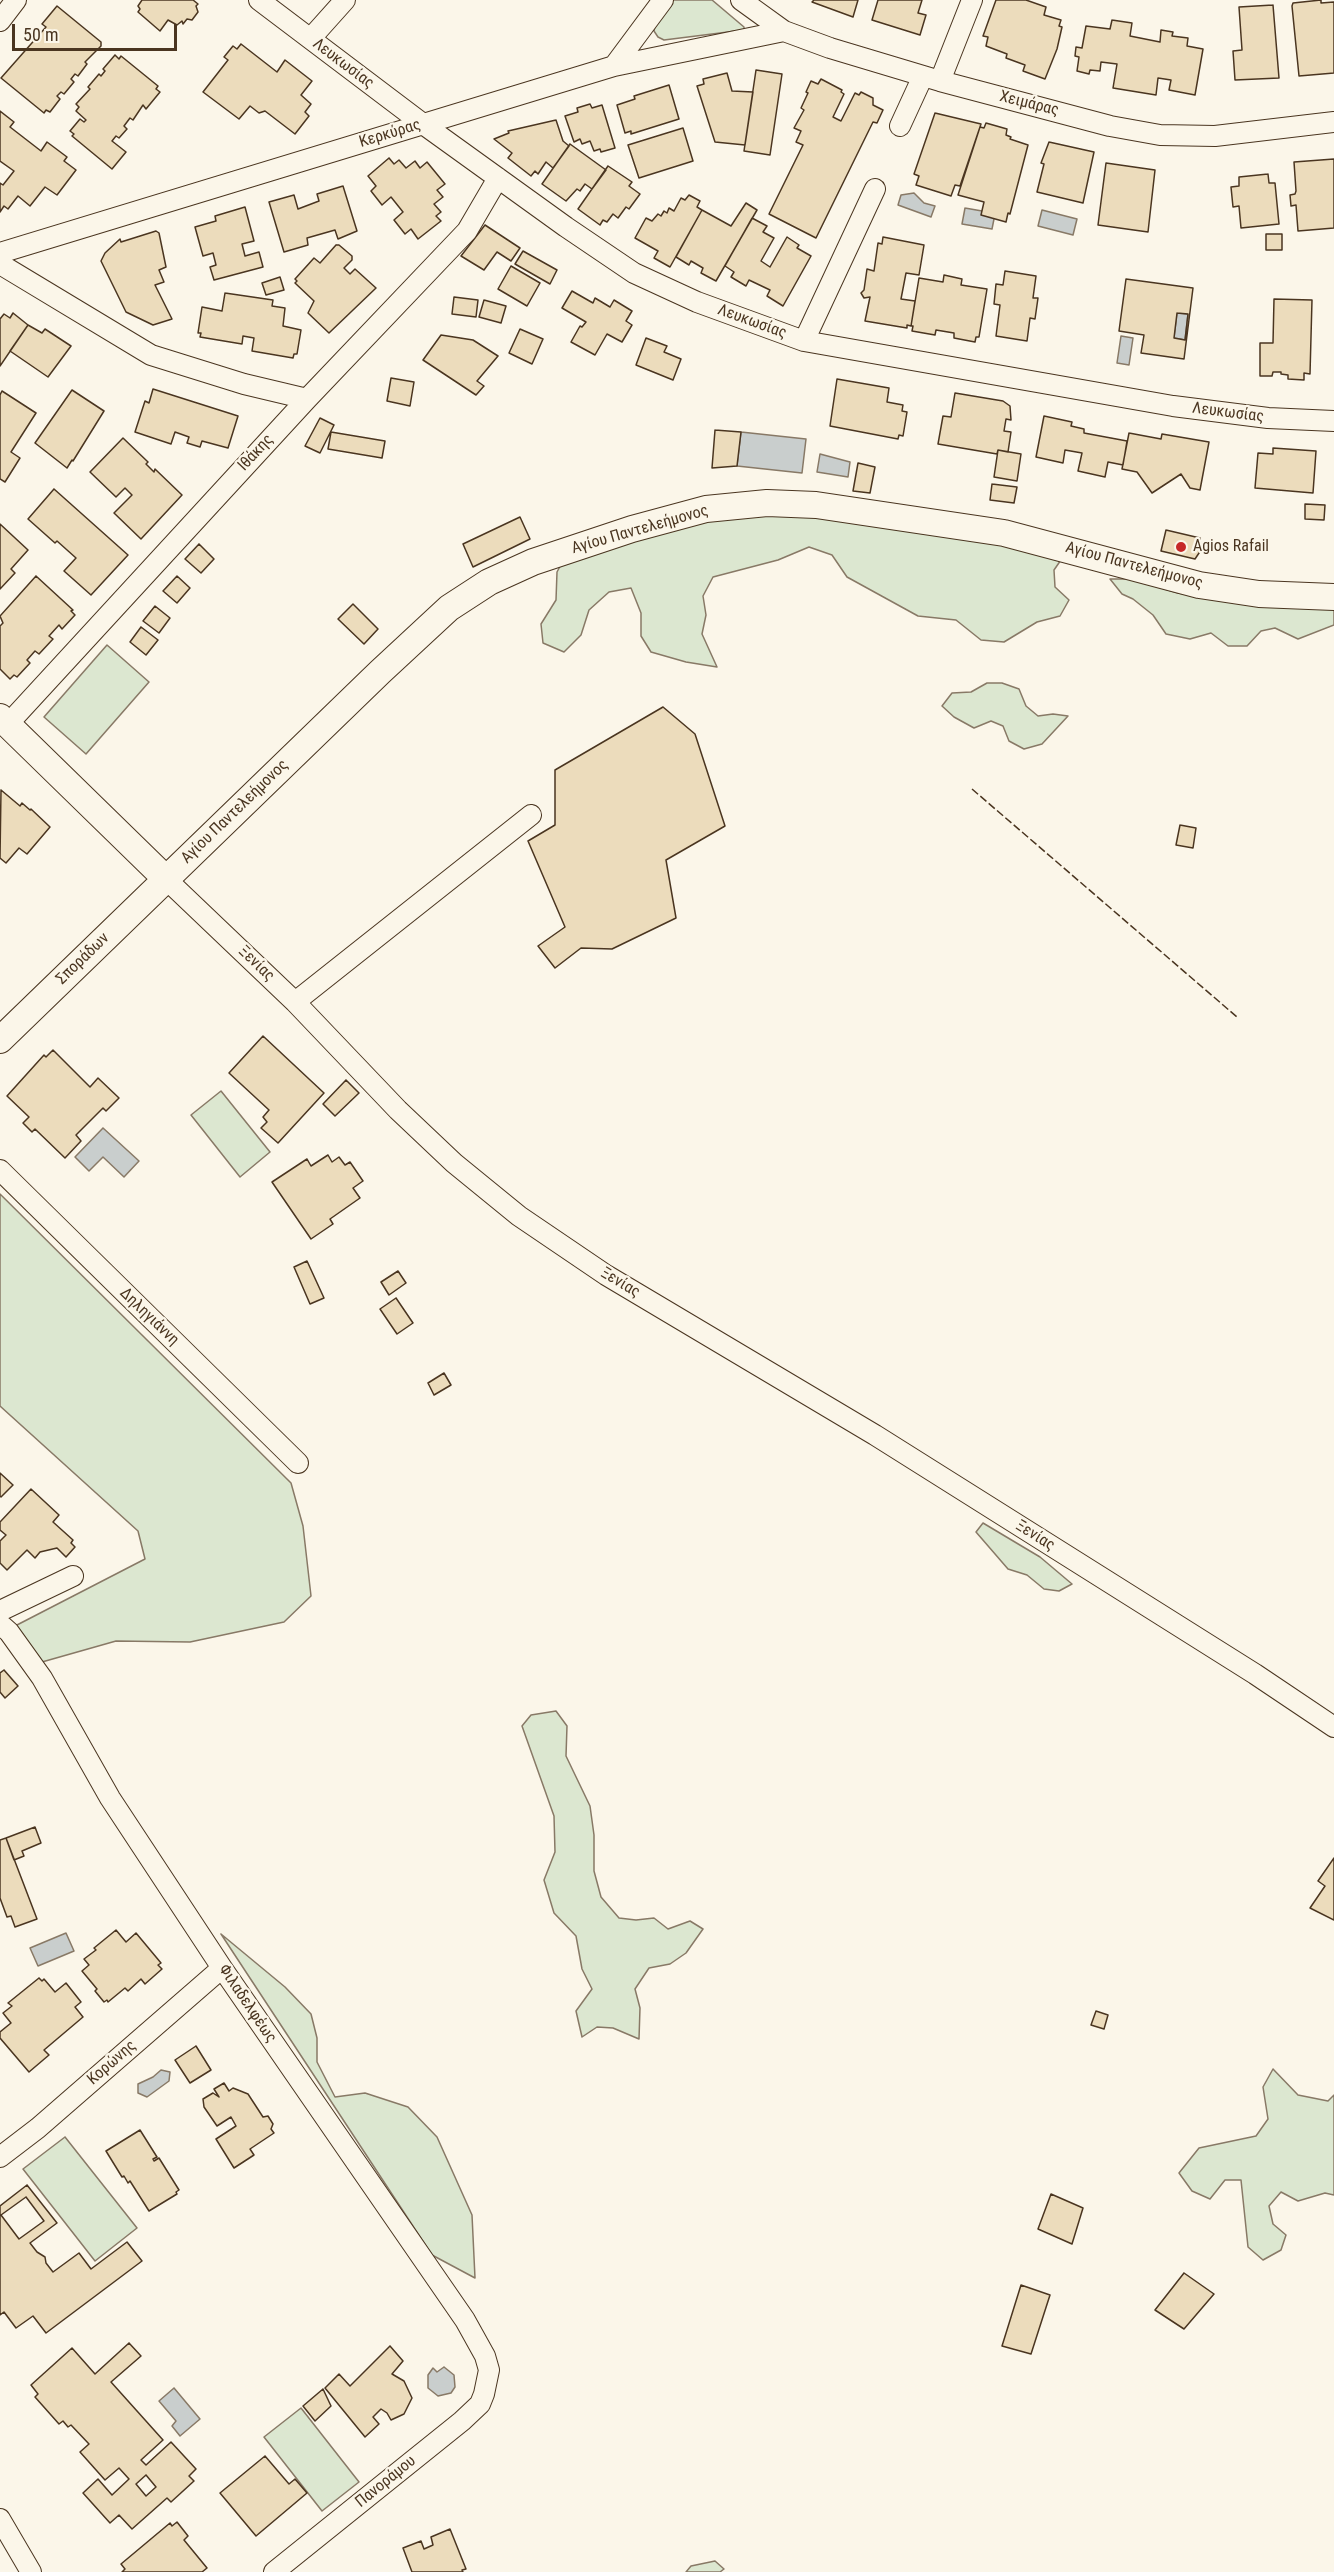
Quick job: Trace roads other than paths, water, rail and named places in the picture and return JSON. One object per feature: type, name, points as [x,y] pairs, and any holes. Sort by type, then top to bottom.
[{"type":"street","points":[[0,21],[16,0]]},
{"type":"street","name":"Λευκωσίας","points":[[259,0],[498,178],[634,273],[679,295],[804,341],[1173,406],[1268,418],[1334,421]]},
{"type":"street","points":[[311,39],[345,0]]},
{"type":"street","points":[[614,66],[663,0]]},
{"type":"street","name":"Χειμάρας","points":[[741,0],[784,31],[830,48],[932,79],[1110,126],[1160,135],[1215,136],[1334,122]]},
{"type":"street","points":[[900,126],[932,79],[972,0]]},
{"type":"street","name":"Κερκύρας","points":[[0,253],[614,66],[784,31]]},
{"type":"street","name":"Ιθάκης","points":[[4,721],[467,231],[498,178]]},
{"type":"street","points":[[804,341],[875,189]]},
{"type":"street","points":[[0,264],[151,355],[244,384],[307,399]]},
{"type":"street","name":"Αγίου Παντελεήμονος","points":[[166,879],[380,672],[449,608],[470,593],[533,562],[632,529],[706,509],[767,503],[816,505],[881,514],[1004,533],[1200,585],[1259,594],[1334,597]]},
{"type":"street","name":"Ξενίας","points":[[4,721],[296,1002],[398,1110],[454,1163],[519,1216],[606,1275],[875,1435],[1255,1674],[1334,1727]]},
{"type":"street","points":[[296,1002],[531,815]]},
{"type":"street","name":"Σποράδων","points":[[0,1040],[166,879]]},
{"type":"street","name":"Δηληγιάννη","points":[[0,1170],[298,1463]]},
{"type":"street","points":[[0,1611],[73,1576]]},
{"type":"street","name":"Φιλαδελφέως","points":[[0,1624],[9,1632],[42,1678],[110,1798],[222,1968],[465,2320],[485,2356],[489,2370],[487,2383]]},
{"type":"street","name":"Κορώνης","points":[[0,2157],[38,2128],[222,1968]]},
{"type":"street","name":"Πανοράμου","points":[[274,2572],[462,2421],[480,2404],[487,2383]]},
{"type":"street","points":[[0,2519],[31,2572]]},
{"type":"place","name":"Agios Rafail","points":[[1181,547]]}]
